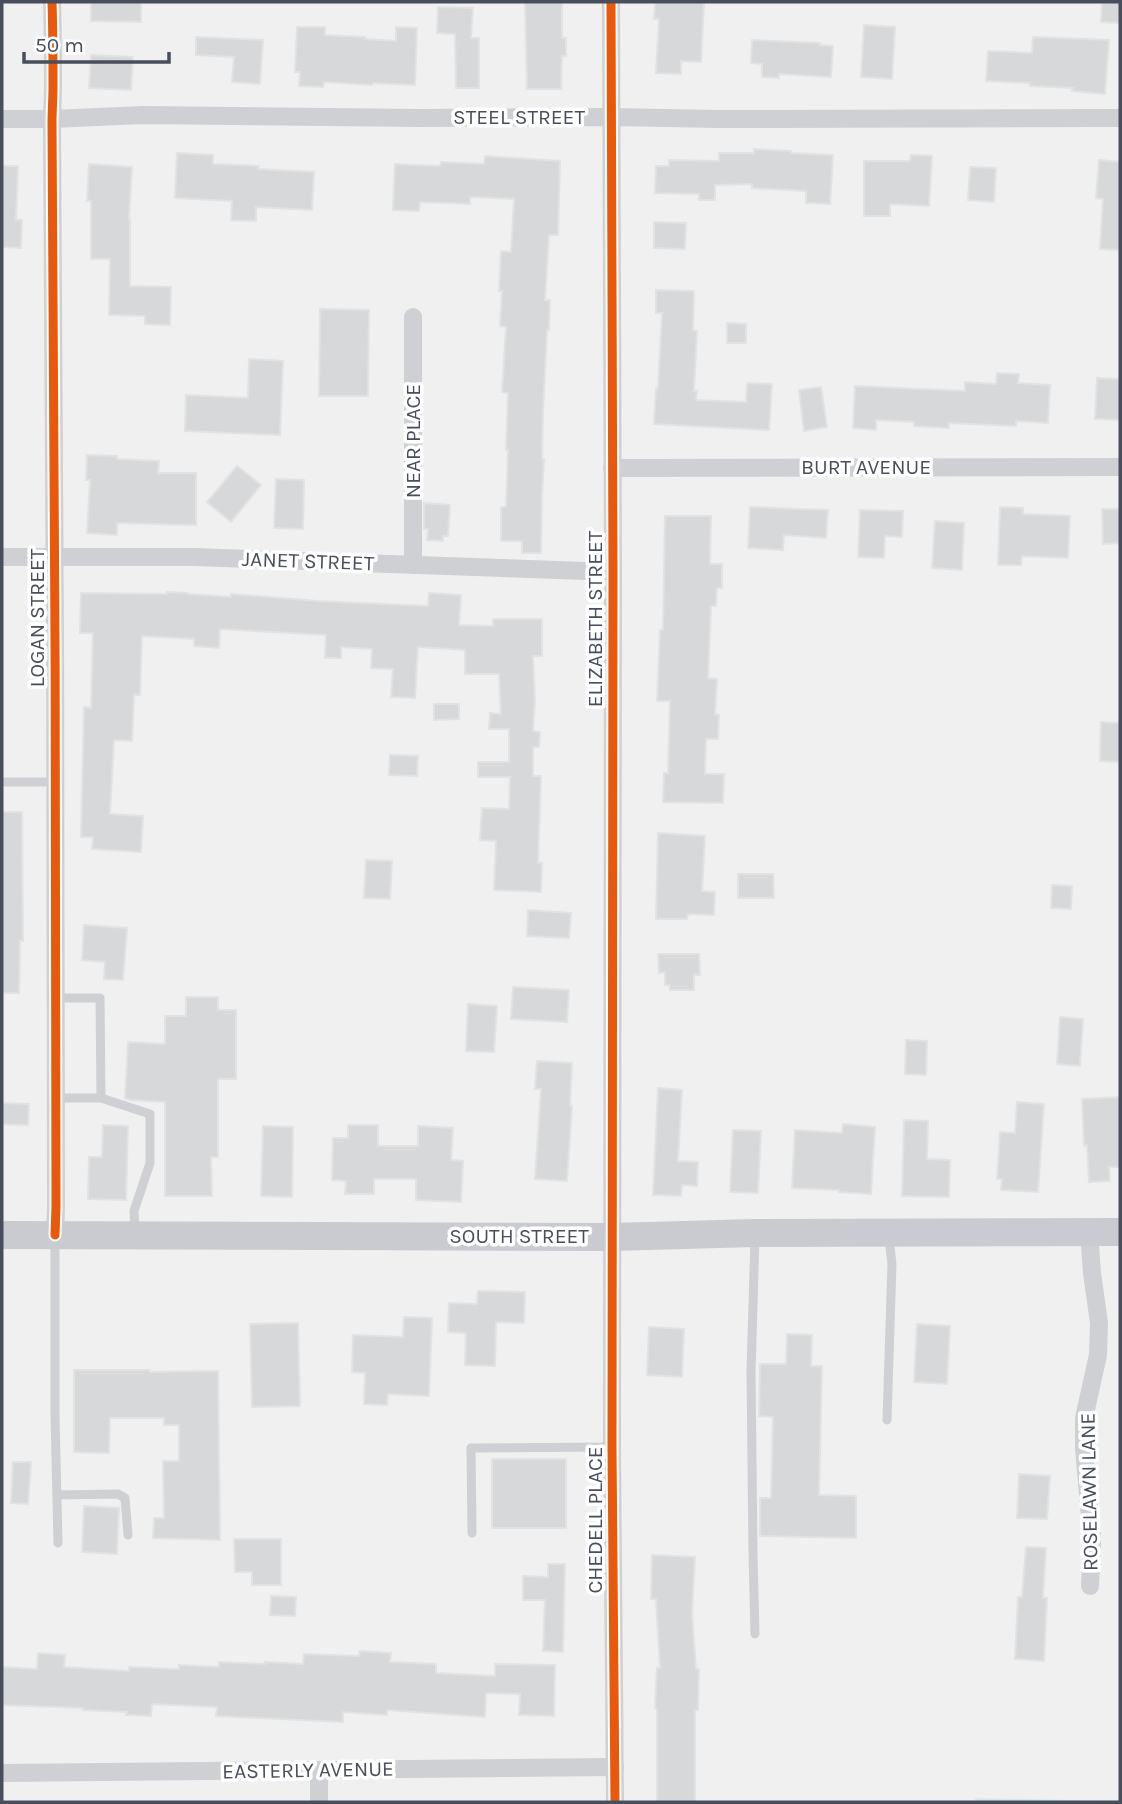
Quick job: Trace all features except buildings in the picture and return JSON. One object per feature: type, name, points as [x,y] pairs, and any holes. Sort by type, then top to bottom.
[{"type":"main road","name":"SOUTH STREET","points":[[2,1235],[612,1237],[755,1233],[1120,1232]]},
{"type":"street","name":"LOGAN STREET","points":[[52,2],[56,556],[55,1235]]},
{"type":"street","name":"ELIZABETH STREET","points":[[611,2],[612,1237]]},
{"type":"street","name":"STEEL STREET","points":[[2,119],[143,115],[719,119],[1120,118]]},
{"type":"street","name":"NEAR PLACE","points":[[413,317],[413,565]]},
{"type":"street","name":"BURT AVENUE","points":[[612,468],[1120,467]]},
{"type":"street","name":"JANET STREET","points":[[2,556],[194,556],[613,572]]},
{"type":"street","name":"ROSELAWN LANE","points":[[1089,1232],[1099,1323],[1098,1356],[1084,1418],[1092,1540],[1090,1586]]},
{"type":"street","name":"CHEDELL PLACE","points":[[612,1237],[615,1802]]},
{"type":"street","name":"EASTERLY AVENUE","points":[[2,1773],[615,1767]]},
{"type":"street","points":[[319,1770],[319,1802]]},
{"type":"lane","points":[[2,782],[55,782]]},
{"type":"lane","points":[[56,998],[100,998],[101,1098]]},
{"type":"lane","points":[[56,1098],[101,1098],[150,1114],[150,1163],[134,1210],[135,1235]]},
{"type":"lane","points":[[887,1420],[892,1264],[889,1232]]},
{"type":"lane","points":[[755,1233],[751,1384],[755,1634]]},
{"type":"lane","points":[[55,1235],[58,1543]]},
{"type":"lane","points":[[472,1533],[471,1448],[612,1447]]},
{"type":"lane","points":[[57,1495],[118,1494],[125,1498],[128,1535]]},
{"type":"green space","points":[[975,1798],[1120,1801],[1120,1802],[975,1802]]},
{"type":"cycle path","points":[[52,2],[55,1235]]},
{"type":"cycle path","points":[[611,2],[612,1447],[615,1802]]}]
